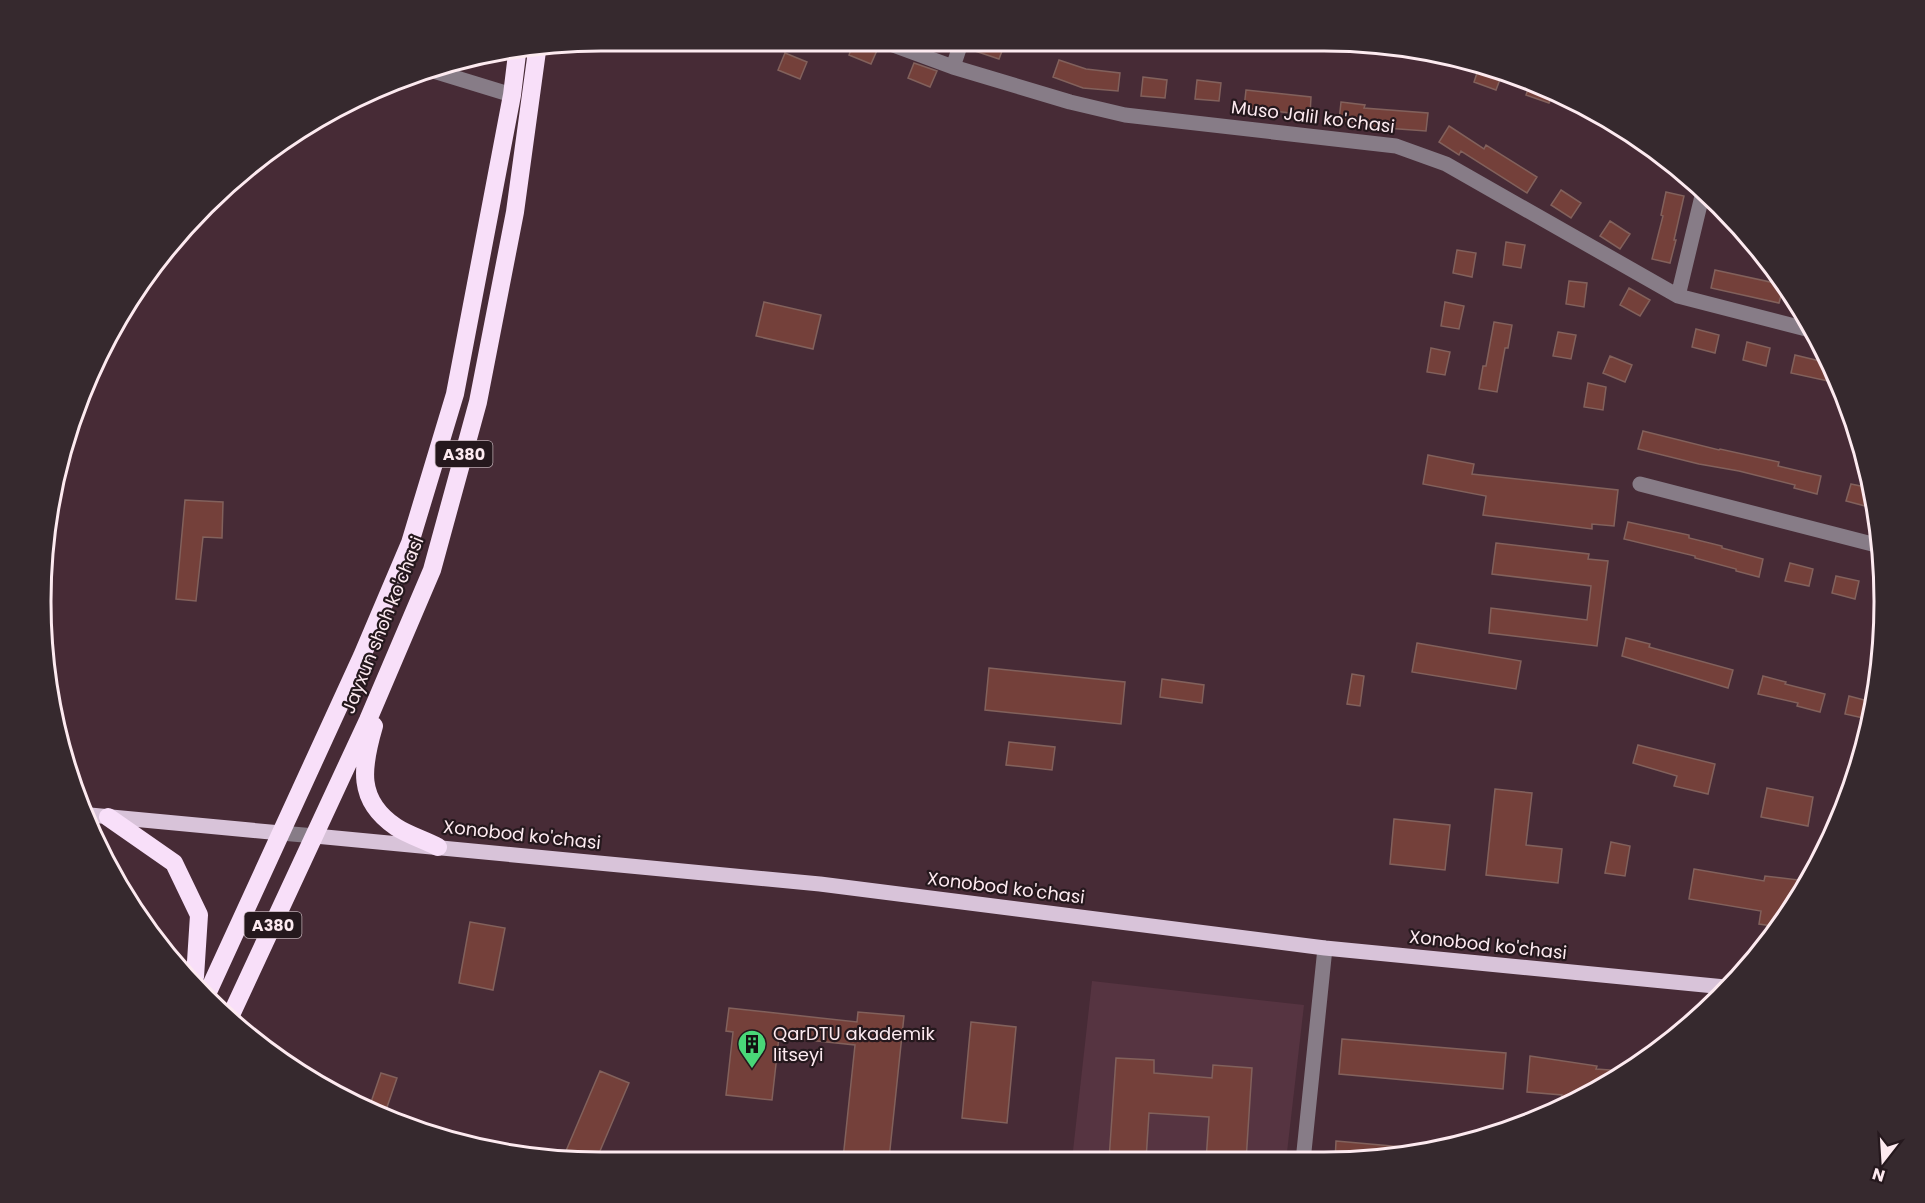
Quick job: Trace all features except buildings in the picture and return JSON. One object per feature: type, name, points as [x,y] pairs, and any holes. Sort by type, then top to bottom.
[{"type":"highway","name":"Jayxun shoh ko'chasi","points":[[233,1010],[315,836],[432,570],[478,402],[516,212],[536,55]]},
{"type":"highway","name":"Jayxun shoh ko'chasi","points":[[210,988],[362,656],[410,543],[455,394],[517,58]]},
{"type":"highway","points":[[393,663],[369,743],[364,776],[371,804],[396,826],[438,847]]},
{"type":"highway","points":[[99,816],[174,863],[199,915],[195,972]]},
{"type":"main road","points":[[99,816],[281,833]]},
{"type":"main road","name":"Xonobod ko'chasi","points":[[315,836],[820,884],[1326,948],[1717,986]]},
{"type":"street","name":"Muso Jalil ko'chasi","points":[[909,51],[953,67],[1070,102],[1125,115],[1396,146],[1446,164],[1678,296],[1801,328]]},
{"type":"street","points":[[953,67],[959,51]]},
{"type":"street","points":[[444,74],[512,95]]},
{"type":"street","points":[[1678,296],[1701,201]]},
{"type":"street","points":[[1640,484],[1871,544]]},
{"type":"street","name":"Xonobod ko'chasi","points":[[281,833],[315,836]]},
{"type":"street","points":[[1303,1152],[1326,948]]},
{"type":"shaded area","points":[[1092,981],[1304,1005],[1287,1152],[1073,1152]]},
{"type":"place","name":"QarDTU akademik litseyi","points":[[752,1070]]}]
